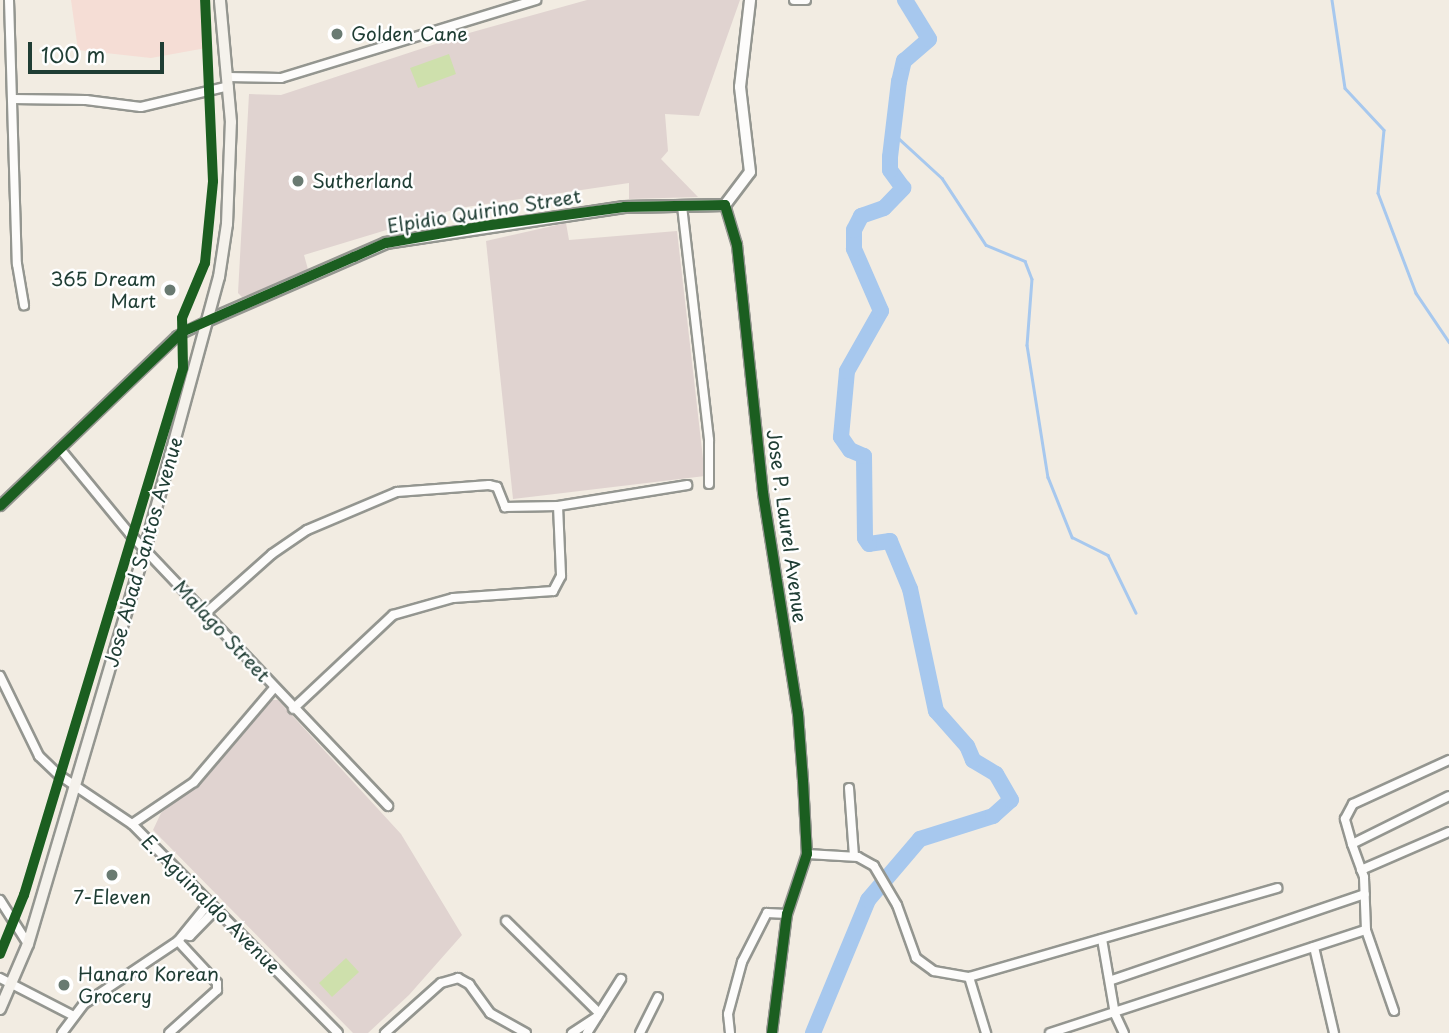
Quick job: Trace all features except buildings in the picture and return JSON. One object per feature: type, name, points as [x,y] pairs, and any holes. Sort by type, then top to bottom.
[{"type":"main road","name":"Jose Abad Santos Avenue","points":[[0,1009],[15,982],[28,944],[145,549],[209,320],[228,224],[228,81],[220,0]]},
{"type":"street","points":[[9,0],[17,264],[24,305]]},
{"type":"street","points":[[13,99],[86,100],[141,107],[228,81],[281,78],[536,0]]},
{"type":"street","points":[[725,205],[750,172],[740,87],[750,0]]},
{"type":"street","points":[[794,0],[806,0]]},
{"type":"street","name":"Elpidio Quirino Street","points":[[0,506],[177,336],[386,243],[577,213],[725,205]]},
{"type":"street","name":"Jose P. Laurel Avenue","points":[[725,205],[737,245],[763,493],[800,732],[807,854]]},
{"type":"street","points":[[682,206],[709,440],[709,484]]},
{"type":"street","name":"Malago Street","points":[[61,450],[145,549],[207,612],[293,709],[388,806]]},
{"type":"street","points":[[207,612],[272,554],[307,530],[397,492],[489,485],[497,487],[505,507],[558,506],[687,485]]},
{"type":"street","points":[[293,709],[393,615],[453,598],[553,591],[561,576],[558,506]]},
{"type":"street","name":"E. Aguinaldo Avenue","points":[[0,676],[39,756],[75,786],[132,824],[338,1033]]},
{"type":"street","points":[[132,824],[194,782],[274,688]]},
{"type":"street","points":[[1394,1011],[1366,930],[1361,870],[1345,819],[1353,804],[1449,760]]},
{"type":"street","points":[[849,788],[854,856]]},
{"type":"street","points":[[1352,844],[1449,796]]},
{"type":"street","points":[[1361,870],[1449,832]]},
{"type":"street","points":[[772,1033],[787,914],[807,854],[854,856],[868,860],[892,896],[908,943],[922,964],[934,971],[969,976],[1277,888]]},
{"type":"street","points":[[1112,980],[1365,894]]},
{"type":"street","points":[[0,900],[28,944]]},
{"type":"street","points":[[62,1033],[74,1016],[99,993],[181,938],[190,936],[212,906]]},
{"type":"street","points":[[730,1033],[728,1014],[742,962],[769,911],[787,914]]},
{"type":"street","points":[[506,921],[598,1015]]},
{"type":"street","points":[[1050,1033],[1366,930]]},
{"type":"street","points":[[169,1033],[217,989],[217,983],[181,938]]},
{"type":"street","points":[[1102,939],[1112,980],[1115,1014],[1124,1033]]},
{"type":"street","points":[[1314,947],[1334,1033]]},
{"type":"street","points":[[969,976],[986,1033]]},
{"type":"street","points":[[0,978],[15,982],[74,1016]]},
{"type":"street","points":[[385,1033],[441,983],[458,978],[469,984],[490,1013],[526,1033]]},
{"type":"street","points":[[587,1033],[621,979]]},
{"type":"street","points":[[640,1033],[658,997]]},
{"type":"street","points":[[572,1033],[598,1015]]},
{"type":"shaded area","points":[[71,0],[200,0],[206,48],[151,58],[78,50]]},
{"type":"shaded area","points":[[587,0],[740,0],[699,116],[665,114],[668,151],[661,159],[698,197],[629,199],[629,183],[459,208],[304,255],[309,273],[242,297],[238,293],[249,94],[281,95],[469,33]]},
{"type":"shaded area","points":[[566,223],[569,240],[677,231],[705,476],[513,499],[486,241]]},
{"type":"shaded area","points":[[270,700],[278,700],[401,834],[462,935],[409,995],[368,1033],[353,1033],[153,830],[161,813],[209,774]]},
{"type":"green space","points":[[449,54],[456,74],[418,88],[410,68]]},
{"type":"green space","points":[[346,958],[359,972],[332,997],[319,983]]},
{"type":"waterway","points":[[813,1033],[868,900],[920,839],[993,816],[1011,800],[996,774],[973,760],[967,746],[936,711],[910,589],[890,541],[869,544],[865,538],[864,456],[850,450],[841,437],[847,371],[881,311],[854,249],[854,230],[861,216],[884,208],[903,188],[890,170],[899,82],[904,61],[929,39],[905,0]]},
{"type":"waterway","points":[[1332,0],[1345,88],[1384,130],[1378,193],[1416,293],[1449,342]]},
{"type":"waterway","points":[[895,135],[942,178],[986,245],[1025,261],[1032,279],[1027,345],[1048,477],[1072,537],[1108,555],[1136,613]]},
{"type":"cycle path","points":[[0,954],[24,895],[183,368],[182,318],[205,263],[213,181],[205,0]]},
{"type":"cycle path","points":[[0,506],[182,332],[386,243],[484,226],[624,207],[725,205],[737,245],[763,493],[798,714],[803,781],[807,854],[787,914],[772,1033]]},
{"type":"place","name":"Golden Cane","points":[[337,34]]},
{"type":"place","name":"Sutherland","points":[[298,181]]},
{"type":"place","name":"365 Dream Mart","points":[[170,290]]},
{"type":"place","name":"7-Eleven","points":[[112,875]]},
{"type":"place","name":"Hanaro Korean Grocery","points":[[64,985]]}]
